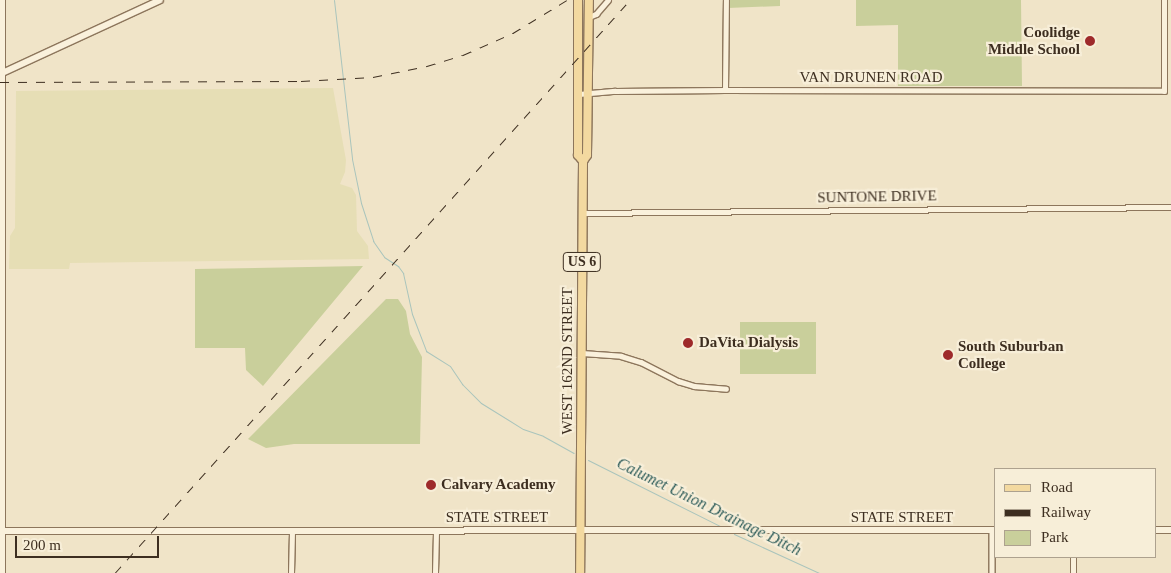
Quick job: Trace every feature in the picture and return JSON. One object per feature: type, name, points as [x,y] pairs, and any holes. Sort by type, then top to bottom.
[{"type":"main road","name":"WEST 162ND STREET","points":[[578,0],[578,155],[583,161]]},
{"type":"main road","name":"WEST 162ND STREET","points":[[581,530],[583,161],[587,155],[588,0]]},
{"type":"main road","points":[[578,18],[588,18]]},
{"type":"main road","name":"US 6","points":[[580,573],[581,530]]},
{"type":"street","points":[[2,0],[2,573]]},
{"type":"street","points":[[1,74],[160,0]]},
{"type":"street","points":[[588,18],[596,14],[608,0]]},
{"type":"street","points":[[725,90],[726,0]]},
{"type":"street","points":[[1164,0],[1164,57],[1171,57]]},
{"type":"street","name":"VAN DRUNEN ROAD","points":[[578,94],[588,92],[725,90],[1164,91],[1164,57]]},
{"type":"street","name":"SUNTONE DRIVE","points":[[583,213],[1171,207]]},
{"type":"street","points":[[582,353],[621,356],[641,362],[678,381],[694,386],[726,389]]},
{"type":"street","points":[[992,573],[993,530]]},
{"type":"street","name":"STATE STREET","points":[[1,531],[993,530]]},
{"type":"street","points":[[1156,530],[1171,530]]},
{"type":"street","points":[[435,573],[436,531]]},
{"type":"street","points":[[292,532],[292,573]]},
{"type":"street","points":[[1073,558],[1073,573]]},
{"type":"shaded area","points":[[333,88],[346,160],[345,172],[340,184],[352,188],[356,195],[357,231],[368,246],[369,259],[70,263],[69,269],[9,269],[10,236],[15,228],[16,91]]},
{"type":"green space","points":[[728,0],[780,0],[780,6],[728,8]]},
{"type":"green space","points":[[856,0],[1021,0],[1022,86],[898,86],[898,25],[856,26]]},
{"type":"green space","points":[[363,266],[263,386],[246,370],[245,348],[195,348],[195,269]]},
{"type":"green space","points":[[386,299],[398,299],[406,311],[410,334],[422,357],[420,444],[294,444],[266,448],[248,439]]},
{"type":"green space","points":[[740,322],[816,322],[816,374],[740,374]]},
{"type":"waterway","name":"Calumet Union Drainage Ditch","points":[[334,0],[352,159],[361,203],[373,241],[384,257],[398,266],[403,273],[412,314],[426,351],[450,366],[462,384],[481,403],[523,429],[543,436],[574,453]]},
{"type":"waterway","name":"Calumet Union Drainage Ditch","points":[[588,460],[722,527]]},
{"type":"waterway","name":"Calumet Union Drainage Ditch","points":[[734,534],[819,573]]},
{"type":"railway","points":[[0,82],[301,81],[373,77],[427,66],[463,55],[513,33],[567,0]]},
{"type":"railway","points":[[115,573],[630,0]]},
{"type":"place","name":"Coolidge Middle School","points":[[1090,41]]},
{"type":"place","name":"DaVita Dialysis","points":[[688,343]]},
{"type":"place","name":"South Suburban College","points":[[948,355]]},
{"type":"place","name":"Calvary Academy","points":[[431,485]]}]
